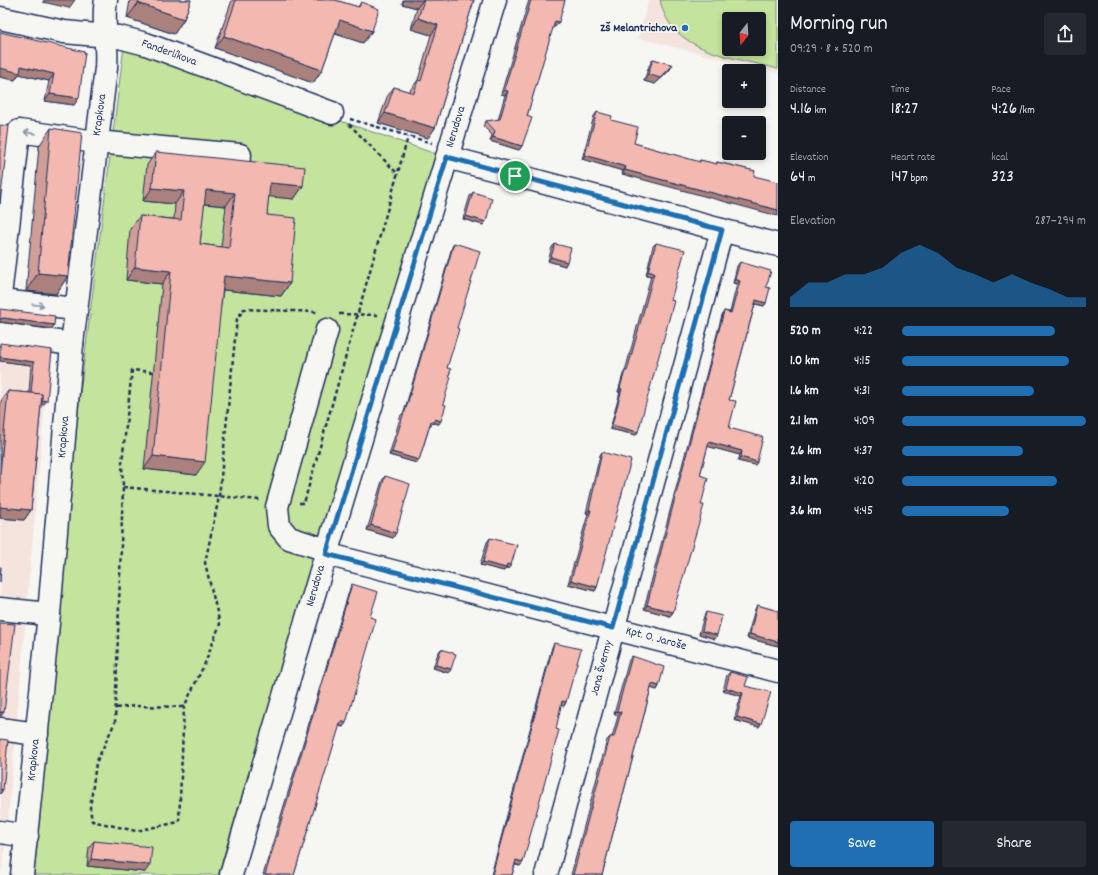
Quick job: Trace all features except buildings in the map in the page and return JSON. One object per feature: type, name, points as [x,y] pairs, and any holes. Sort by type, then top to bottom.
[{"type":"street","name":"Krapkova","points":[[22,875],[49,614],[72,344],[106,68],[103,20],[106,0]]},
{"type":"street","name":"Nerudova","points":[[231,875],[326,552],[494,0]]},
{"type":"street","name":"Fanderlíkova","points":[[0,18],[64,32],[119,37],[146,44],[336,114]]},
{"type":"street","points":[[0,296],[19,131],[96,142],[240,155]]},
{"type":"street","points":[[448,153],[778,245]]},
{"type":"street","name":"Jana Švermy","points":[[546,875],[722,230]]},
{"type":"street","points":[[0,301],[76,309]]},
{"type":"street","name":"Kpt. O. Jaroše","points":[[328,319],[277,507],[279,526],[289,538],[326,552],[778,671]]},
{"type":"street","points":[[0,334],[72,344]]},
{"type":"street","points":[[0,609],[49,614]]},
{"type":"street","points":[[0,729],[37,734]]},
{"type":"street","points":[[0,832],[27,836]]},
{"type":"path","points":[[336,114],[448,153]]},
{"type":"path","points":[[336,114],[397,174]]},
{"type":"path","points":[[153,372],[132,370],[122,463],[123,487],[115,722],[96,763],[90,808],[92,821],[136,831],[179,822],[184,707],[205,663],[220,624],[205,563],[219,497],[237,319],[244,308],[328,319],[398,316]]},
{"type":"path","points":[[116,708],[134,706],[184,707]]},
{"type":"shaded area","name":"ZŠ Melantrichova","points":[[649,0],[778,0],[778,73],[766,70],[766,64],[742,64],[638,38]]},
{"type":"shaded area","points":[[0,325],[51,331],[8,819],[1,875]]},
{"type":"green space","points":[[660,0],[778,0],[778,69],[766,66],[766,64],[757,64],[724,56],[766,56],[766,12],[722,12],[722,55],[690,42],[677,31],[666,18]]},
{"type":"green space","points":[[124,46],[436,154],[218,875],[34,875],[80,393]]},
{"type":"place","name":"ZŠ Melantrichova","points":[[685,28]]},
{"type":"route","points":[[447,157],[515,176],[722,230],[613,628],[326,554],[447,157]]}]
